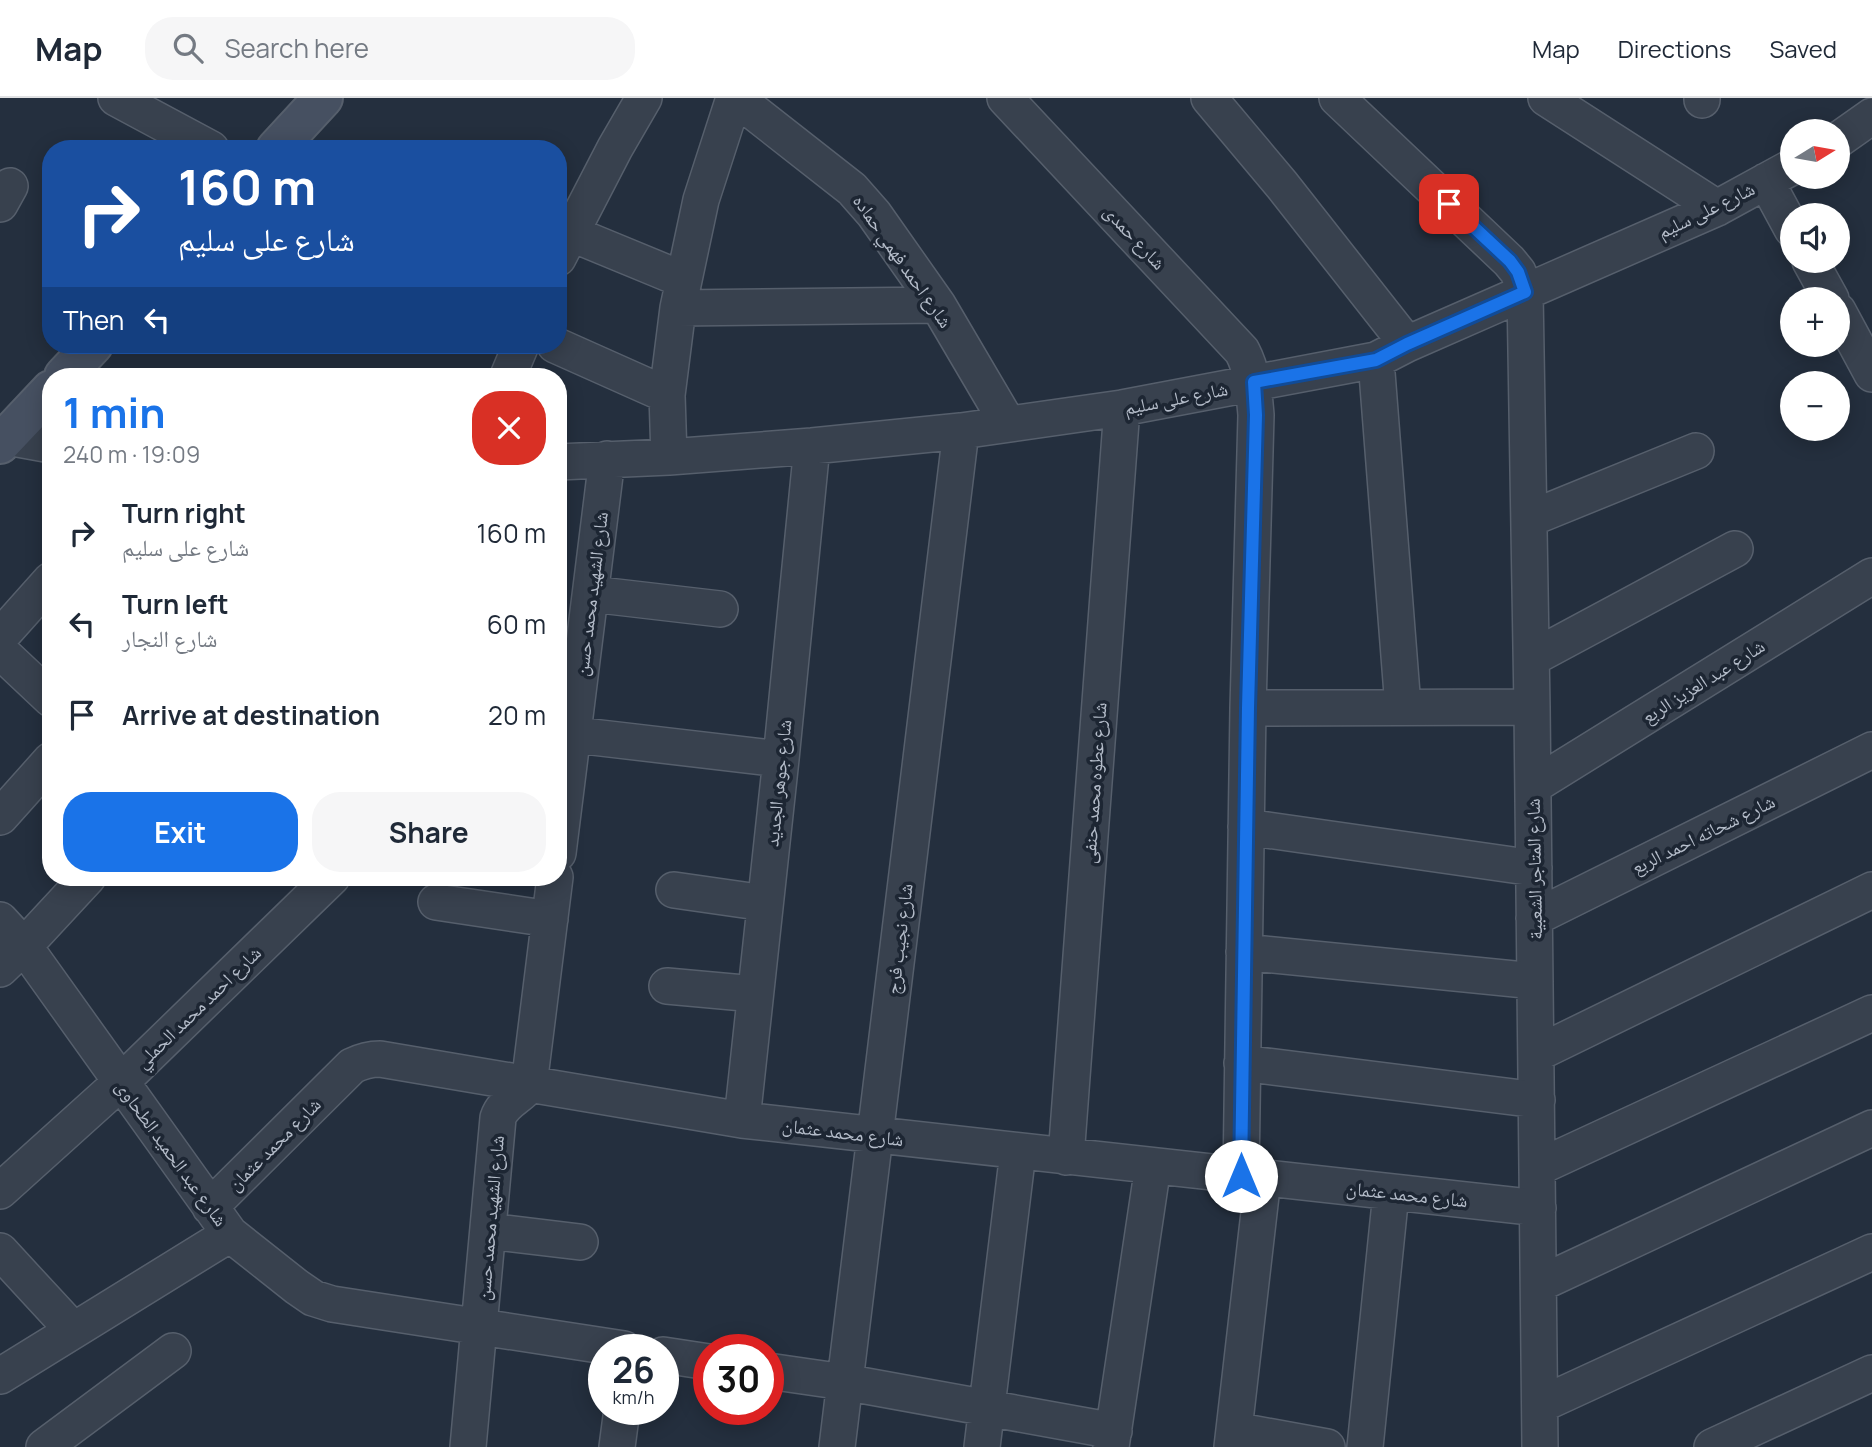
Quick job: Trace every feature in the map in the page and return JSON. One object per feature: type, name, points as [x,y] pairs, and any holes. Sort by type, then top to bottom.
[{"type":"street","points":[[116,98],[194,140]]},
{"type":"street","points":[[284,140],[323,98]]},
{"type":"street","points":[[567,240],[643,98]]},
{"type":"street","points":[[669,457],[667,395],[681,294],[701,200],[735,98]]},
{"type":"street","name":"شارع احمد فهمي حماده","points":[[735,98],[852,189],[874,214],[938,306],[1008,424]]},
{"type":"street","name":"شارع حمدى","points":[[1005,98],[1241,351],[1254,382]]},
{"type":"street","points":[[1209,98],[1282,185],[1407,344]]},
{"type":"street","points":[[1338,98],[1510,261],[1518,272],[1525,292]]},
{"type":"street","points":[[1546,98],[1717,208]]},
{"type":"street","points":[[1850,132],[1872,116]]},
{"type":"street","points":[[1779,174],[1786,203]]},
{"type":"street","name":"شارع على سليم","points":[[567,461],[812,446],[961,431],[1122,408],[1376,360],[1717,208],[1779,174]]},
{"type":"street","points":[[567,247],[681,294],[938,306]]},
{"type":"street","name":"شارع المتاجر الشعبية","points":[[1525,292],[1532,658],[1540,1447]]},
{"type":"street","points":[[1850,333],[1872,374]]},
{"type":"street","points":[[567,350],[667,395]]},
{"type":"street","points":[[71,368],[85,354]]},
{"type":"street","points":[[1376,360],[1403,707]]},
{"type":"street","points":[[1254,382],[1256,415],[1242,1063],[1252,1177],[1233,1439],[1327,1447]]},
{"type":"street","points":[[3,441],[42,400]]},
{"type":"street","name":"شارع عطوه محمد حنفى","points":[[1066,1157],[1122,408]]},
{"type":"street","name":"شارع نجيب فرج","points":[[837,1447],[961,431]]},
{"type":"street","points":[[3,441],[42,444]]},
{"type":"street","name":"شارع جوهر الجديد","points":[[742,1120],[812,446]]},
{"type":"street","points":[[1529,519],[1696,451]]},
{"type":"street","name":"شارع الشهيد محمد حسن","points":[[567,729],[592,594],[607,459]]},
{"type":"street","points":[[1532,658],[1735,548]]},
{"type":"street","name":"شارع عبد العزيز الربع","points":[[1533,786],[1872,576]]},
{"type":"street","points":[[0,637],[42,590]]},
{"type":"street","points":[[592,594],[720,610]]},
{"type":"street","points":[[0,652],[42,691]]},
{"type":"street","points":[[1248,708],[1532,707]]},
{"type":"street","points":[[567,734],[781,759]]},
{"type":"street","name":"شارع شحاته احمد الربع","points":[[1534,918],[1872,750]]},
{"type":"street","points":[[0,817],[42,770]]},
{"type":"street","points":[[1246,827],[1534,868]]},
{"type":"street","points":[[12,957],[79,886]]},
{"type":"street","name":"شارع احمد محمد الحملي","points":[[0,1191],[121,1082],[323,886]]},
{"type":"street","points":[[529,1085],[554,886]]},
{"type":"street","points":[[674,890],[765,903]]},
{"type":"street","points":[[1536,1054],[1872,890]]},
{"type":"street","points":[[436,902],[550,919]]},
{"type":"street","name":"شارع عبد الحميد الطحاوى","points":[[0,920],[12,957],[121,1082],[220,1220],[297,1287],[332,1304],[588,1344]]},
{"type":"street","points":[[1244,952],[1535,981]]},
{"type":"street","points":[[667,986],[755,994]]},
{"type":"street","points":[[1537,1168],[1872,1013]]},
{"type":"street","name":"شارع محمد عثمان","points":[[220,1220],[352,1066],[361,1061],[380,1059],[742,1120],[1538,1209]]},
{"type":"street","points":[[1242,1063],[1537,1100]]},
{"type":"street","name":"شارع الشهيد محمد حسن","points":[[468,1447],[498,1118],[505,1105],[529,1085]]},
{"type":"street","points":[[1539,1284],[1872,1128]]},
{"type":"street","points":[[982,1447],[1018,1152]]},
{"type":"street","points":[[784,1373],[987,1408],[1112,1439],[1153,1166]]},
{"type":"street","points":[[1365,1447],[1391,1193]]},
{"type":"street","points":[[0,1376],[73,1331],[220,1220]]},
{"type":"street","points":[[489,1231],[580,1242]]},
{"type":"street","points":[[0,1251],[73,1331]]},
{"type":"street","points":[[1540,1405],[1872,1252]]},
{"type":"street","points":[[62,1442],[173,1351]]},
{"type":"street","points":[[1712,1447],[1872,1373]]},
{"type":"street","points":[[617,1447],[620,1425]]},
{"type":"route","points":[[1241,1176],[1248,708],[1256,415],[1254,382],[1376,360],[1525,292],[1518,272],[1510,261],[1449,204]]}]
